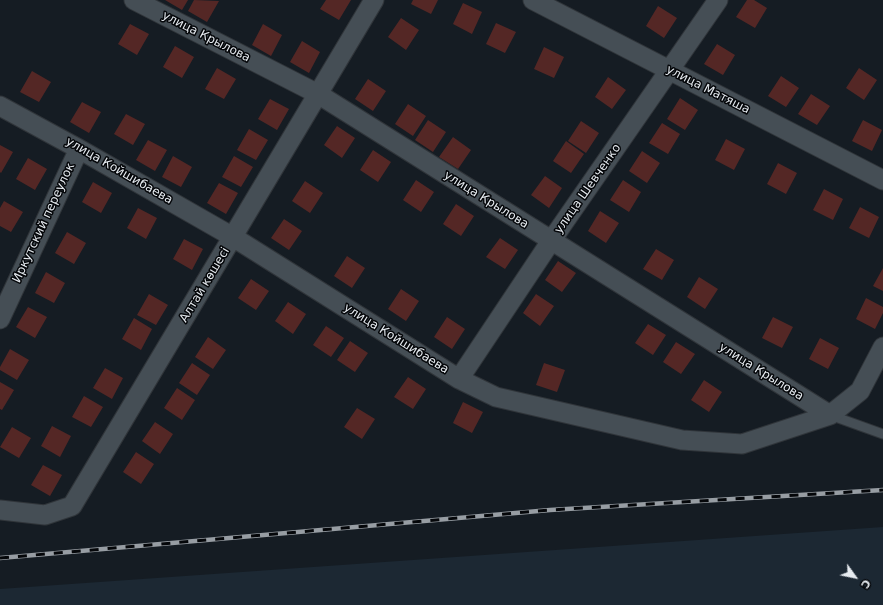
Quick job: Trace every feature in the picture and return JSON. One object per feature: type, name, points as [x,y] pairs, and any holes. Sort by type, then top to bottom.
[{"type":"street","name":"улица Крылова","points":[[134,0],[318,94],[830,414]]},
{"type":"street","name":"Алтай көшесі","points":[[0,510],[45,516],[72,506],[374,0]]},
{"type":"street","name":"улица Матяша","points":[[533,0],[883,180]]},
{"type":"street","name":"улица Шевченко","points":[[459,379],[551,241],[718,0]]},
{"type":"street","name":"улица Койшибаева","points":[[0,106],[79,148],[233,237],[459,379],[496,397],[682,440],[742,444],[830,414],[860,391],[883,348]]},
{"type":"street","name":"Иркутский переулок","points":[[0,319],[79,148]]},
{"type":"lane","points":[[830,414],[883,434]]},
{"type":"shaded area","points":[[883,527],[883,605],[0,605],[0,589]]},
{"type":"building","points":[[165,0],[188,0],[182,10]]},
{"type":"building","points":[[194,0],[219,1],[207,22],[188,11]]},
{"type":"building","points":[[326,0],[351,0],[339,20],[320,9]]},
{"type":"building","points":[[413,0],[438,0],[431,14],[411,4]]},
{"type":"building","points":[[747,0],[754,0],[767,8],[755,28],[736,17]]},
{"type":"building","points":[[463,3],[482,12],[472,34],[453,24]]},
{"type":"building","points":[[658,6],[677,18],[664,38],[646,26]]},
{"type":"building","points":[[401,18],[419,30],[406,50],[388,37]]},
{"type":"building","points":[[496,23],[516,32],[505,53],[486,44]]},
{"type":"building","points":[[130,24],[149,34],[137,55],[118,44]]},
{"type":"building","points":[[263,24],[282,35],[271,56],[252,45]]},
{"type":"building","points":[[302,41],[320,52],[309,73],[290,62]]},
{"type":"building","points":[[717,44],[735,55],[723,75],[704,64]]},
{"type":"building","points":[[175,46],[194,57],[182,78],[163,67]]},
{"type":"building","points":[[544,47],[564,57],[554,78],[534,69]]},
{"type":"building","points":[[217,68],[236,79],[224,99],[205,89]]},
{"type":"building","points":[[859,68],[877,80],[864,100],[846,88]]},
{"type":"building","points":[[32,71],[51,82],[39,102],[20,92]]},
{"type":"building","points":[[781,76],[799,88],[786,107],[768,96]]},
{"type":"building","points":[[608,77],[626,90],[612,109],[595,97]]},
{"type":"building","points":[[368,79],[386,91],[373,111],[355,99]]},
{"type":"building","points":[[811,94],[830,106],[817,125],[798,114]]},
{"type":"building","points":[[680,98],[698,110],[685,130],[667,119]]},
{"type":"building","points":[[270,99],[289,109],[277,130],[258,119]]},
{"type":"building","points":[[82,102],[101,112],[89,133],[70,122]]},
{"type":"building","points":[[408,104],[426,116],[413,136],[395,124]]},
{"type":"building","points":[[126,114],[145,124],[133,145],[114,134]]},
{"type":"building","points":[[428,120],[446,132],[433,152],[415,140]]},
{"type":"building","points":[[863,120],[882,130],[872,151],[852,141]]},
{"type":"building","points":[[581,121],[599,133],[586,153],[568,141]]},
{"type":"building","points":[[662,123],[680,134],[668,154],[649,143]]},
{"type":"building","points":[[337,126],[355,138],[342,158],[324,145]]},
{"type":"building","points":[[249,129],[268,140],[256,160],[237,150]]},
{"type":"building","points":[[453,137],[471,150],[458,169],[439,157]]},
{"type":"building","points":[[726,139],[745,149],[734,170],[715,160]]},
{"type":"building","points":[[148,140],[167,150],[155,171],[136,160]]},
{"type":"building","points":[[566,141],[584,154],[571,173],[553,161]]},
{"type":"building","points":[[0,145],[13,152],[1,173],[0,172]]},
{"type":"building","points":[[373,150],[391,162],[378,182],[360,170]]},
{"type":"building","points":[[642,151],[660,163],[647,183],[629,171]]},
{"type":"building","points":[[173,156],[192,167],[181,187],[162,177]]},
{"type":"building","points":[[234,156],[253,167],[241,187],[222,177]]},
{"type":"building","points":[[28,158],[47,169],[35,190],[16,179]]},
{"type":"building","points":[[778,163],[797,173],[786,194],[767,184]]},
{"type":"building","points":[[545,176],[562,188],[549,208],[531,195]]},
{"type":"building","points":[[416,180],[434,192],[421,212],[403,200]]},
{"type":"building","points":[[623,180],[641,192],[629,212],[610,200]]},
{"type":"building","points":[[305,181],[323,193],[310,213],[292,201]]},
{"type":"building","points":[[93,182],[112,193],[101,213],[82,202]]},
{"type":"building","points":[[219,183],[238,193],[226,214],[207,203]]},
{"type":"building","points":[[824,189],[843,199],[833,220],[813,210]]},
{"type":"building","points":[[4,201],[23,212],[11,232],[0,226],[0,208]]},
{"type":"building","points":[[456,204],[474,216],[461,236],[443,224]]},
{"type":"building","points":[[860,207],[879,217],[869,238],[849,228]]},
{"type":"building","points":[[138,208],[157,218],[146,239],[127,228]]},
{"type":"building","points":[[600,211],[619,223],[606,243],[588,231]]},
{"type":"building","points":[[284,219],[302,231],[289,250],[271,238]]},
{"type":"building","points":[[67,232],[86,243],[74,264],[55,253]]},
{"type":"building","points":[[500,238],[518,250],[505,269],[486,257]]},
{"type":"building","points":[[184,239],[203,249],[192,270],[173,259]]},
{"type":"building","points":[[656,249],[674,260],[662,280],[643,269]]},
{"type":"building","points":[[347,256],[365,268],[352,288],[334,276]]},
{"type":"building","points":[[558,261],[576,273],[562,292],[545,280]]},
{"type":"building","points":[[883,268],[883,291],[873,286]]},
{"type":"building","points":[[46,272],[65,283],[54,303],[35,293]]},
{"type":"building","points":[[699,277],[718,289],[705,309],[687,297]]},
{"type":"building","points":[[251,279],[269,291],[256,310],[238,298]]},
{"type":"building","points":[[401,289],[419,301],[406,321],[388,309]]},
{"type":"building","points":[[149,294],[168,305],[156,325],[137,315]]},
{"type":"building","points":[[536,294],[554,306],[540,326],[523,313]]},
{"type":"building","points":[[866,298],[883,307],[883,313],[875,329],[856,319]]},
{"type":"building","points":[[288,302],[306,314],[293,334],[275,321]]},
{"type":"building","points":[[28,307],[47,317],[35,338],[16,327]]},
{"type":"building","points":[[447,317],[465,329],[452,349],[434,337]]},
{"type":"building","points":[[773,317],[793,327],[782,348],[762,338]]},
{"type":"building","points":[[134,318],[152,329],[141,350],[122,339]]},
{"type":"building","points":[[648,324],[666,335],[653,355],[635,343]]},
{"type":"building","points":[[326,326],[344,338],[331,357],[313,345]]},
{"type":"building","points":[[208,337],[226,350],[213,369],[195,357]]},
{"type":"building","points":[[820,338],[839,348],[828,369],[809,359]]},
{"type":"building","points":[[350,341],[368,353],[355,372],[337,360]]},
{"type":"building","points":[[676,342],[695,354],[681,374],[663,362]]},
{"type":"building","points":[[10,349],[29,360],[17,380],[0,370],[0,367]]},
{"type":"building","points":[[192,363],[210,375],[197,395],[179,383]]},
{"type":"building","points":[[544,363],[565,370],[557,392],[536,385]]},
{"type":"building","points":[[105,368],[123,378],[112,399],[93,388]]},
{"type":"building","points":[[408,377],[426,389],[413,409],[394,397]]},
{"type":"building","points":[[704,380],[722,392],[709,412],[691,400]]},
{"type":"building","points":[[0,382],[14,390],[2,410],[0,409]]},
{"type":"building","points":[[177,388],[195,400],[182,420],[164,408]]},
{"type":"building","points":[[84,396],[103,407],[91,427],[72,417]]},
{"type":"building","points":[[463,402],[483,412],[472,433],[453,423]]},
{"type":"building","points":[[357,408],[375,419],[362,439],[344,427]]},
{"type":"building","points":[[155,422],[173,434],[160,454],[142,441]]},
{"type":"building","points":[[52,426],[71,436],[60,457],[41,446]]},
{"type":"building","points":[[12,427],[31,438],[19,458],[0,447]]},
{"type":"building","points":[[136,452],[154,464],[141,484],[123,472]]},
{"type":"building","points":[[43,465],[62,475],[50,496],[31,485]]},
{"type":"railway","points":[[0,558],[550,510],[883,490]]}]
